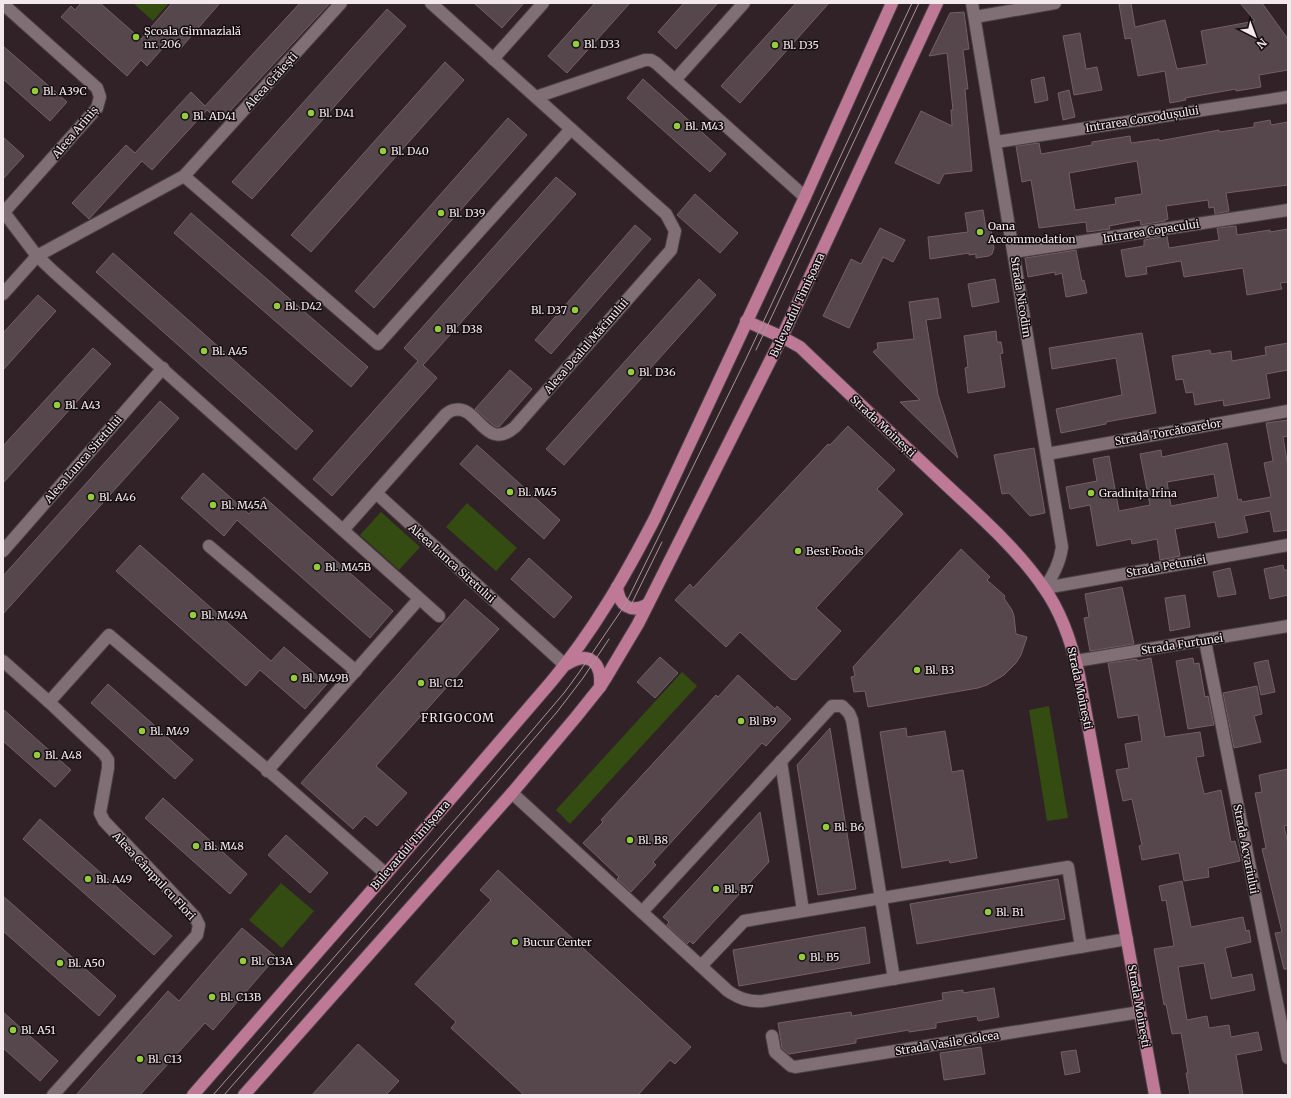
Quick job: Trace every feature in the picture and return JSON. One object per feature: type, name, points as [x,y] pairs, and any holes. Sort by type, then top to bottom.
[{"type":"main road","name":"Bulevardul Timișoara","points":[[193,1095],[386,874],[565,665],[595,624],[655,518],[805,197],[892,3]]},
{"type":"main road","name":"Bulevardul Timișoara","points":[[244,1095],[512,793],[600,687],[628,642],[648,604],[782,337],[937,3]]},
{"type":"main road","name":"Strada Moinești","points":[[746,321],[782,337],[800,347],[1016,553],[1045,588],[1060,616],[1076,661],[1155,1095]]},
{"type":"main road","points":[[617,587],[619,597],[625,605],[634,609],[648,604]]},
{"type":"main road","points":[[565,665],[578,658],[584,657],[594,662],[600,671],[600,687]]},
{"type":"street","name":"Aleea Crăiești","points":[[3,294],[37,256],[184,176],[341,3]]},
{"type":"street","name":"Aleea Dealul Măcinului","points":[[376,493],[446,414],[453,410],[460,409],[468,413],[491,433],[499,436],[507,433],[515,427],[671,250],[675,231],[666,214],[431,3]]},
{"type":"street","points":[[493,59],[543,3]]},
{"type":"street","points":[[675,80],[744,3]]},
{"type":"street","name":"Strada Nicodim","points":[[972,3],[1062,547],[1061,557],[1057,567],[1045,588]]},
{"type":"street","points":[[975,17],[1054,3]]},
{"type":"street","name":"Aleea Ariniș","points":[[3,4],[97,88],[100,97],[97,108],[4,212]]},
{"type":"street","points":[[536,97],[645,60],[651,60],[805,197]]},
{"type":"street","name":"Intrarea Corcodușului","points":[[996,142],[1288,97]]},
{"type":"street","points":[[184,176],[378,344],[571,129]]},
{"type":"street","name":"Intrarea Copacului","points":[[1014,252],[1288,210]]},
{"type":"street","points":[[4,212],[37,256],[439,616]]},
{"type":"street","name":"Aleea Lunca Siretului","points":[[3,551],[163,368]]},
{"type":"street","name":"Strada Torcătoarelor","points":[[1047,454],[1288,411]]},
{"type":"street","points":[[343,530],[376,493]]},
{"type":"street","name":"Aleea Lunca Siretului","points":[[376,493],[565,665]]},
{"type":"street","name":"Strada Petuniei","points":[[1045,588],[1288,545]]},
{"type":"street","points":[[209,546],[356,671]]},
{"type":"street","points":[[267,771],[419,599]]},
{"type":"street","name":"Strada Furtunei","points":[[1076,661],[1288,626]]},
{"type":"street","points":[[49,702],[109,635],[386,874]]},
{"type":"street","name":"Strada Acvariului","points":[[1205,640],[1288,1058]]},
{"type":"street","name":"Aleea Câmpul cu Flori","points":[[3,661],[104,754],[108,760],[100,813],[104,821],[195,917],[199,925],[197,935],[53,1095]]},
{"type":"street","points":[[642,912],[832,706],[842,706],[849,713],[852,720],[894,979]]},
{"type":"street","points":[[781,761],[803,911]]},
{"type":"street","points":[[512,793],[728,991],[737,997],[754,1002],[1127,939]]},
{"type":"street","points":[[701,966],[744,921],[1068,867],[1081,947]]},
{"type":"street","name":"Strada Vasile Golcea","points":[[772,1036],[775,1052],[791,1066],[795,1067],[1140,1012]]},
{"type":"green space","points":[[133,3],[169,3],[153,21]]},
{"type":"green space","points":[[467,503],[517,548],[496,571],[446,527]]},
{"type":"green space","points":[[381,512],[420,547],[399,570],[360,535]]},
{"type":"green space","points":[[682,672],[697,686],[570,824],[556,810]]},
{"type":"green space","points":[[1049,706],[1068,818],[1047,821],[1029,710]]},
{"type":"green space","points":[[281,883],[314,911],[282,948],[249,920]]},
{"type":"building","points":[[81,3],[100,3],[141,39],[172,3],[220,3],[180,49],[170,40],[147,66],[141,60],[127,76],[61,17],[71,6],[75,10]]},
{"type":"building","name":"Bl. AD41","points":[[300,3],[330,3],[220,122],[207,110],[152,170],[142,161],[89,219],[72,203],[126,145],[135,153],[191,92],[205,106]]},
{"type":"building","points":[[474,3],[524,3],[502,28]]},
{"type":"building","name":"Bl. D33","points":[[595,3],[630,3],[567,73],[548,56]]},
{"type":"building","points":[[684,3],[718,3],[676,49],[658,32]]},
{"type":"building","name":"Bl. D35","points":[[796,3],[829,3],[740,103],[721,86]]},
{"type":"building","points":[[1131,3],[1135,27],[1165,20],[1177,69],[1207,64],[1201,31],[1255,21],[1240,3],[1262,3],[1288,39],[1288,70],[1259,75],[1261,87],[1236,91],[1236,89],[1185,98],[1186,100],[1170,103],[1165,71],[1138,76],[1131,38],[1125,39],[1119,4]]},
{"type":"building","name":"Bl. D41","points":[[387,9],[406,26],[252,199],[232,182]]},
{"type":"building","points":[[964,12],[969,49],[963,50],[968,89],[965,89],[972,171],[944,174],[939,184],[895,163],[921,111],[952,126],[951,110],[953,110],[947,53],[929,56],[950,13]]},
{"type":"building","points":[[1080,33],[1086,69],[1097,67],[1102,90],[1074,95],[1063,36]]},
{"type":"building","name":"Bl. A39C","points":[[3,46],[67,102],[50,121],[3,79]]},
{"type":"building","name":"Bl. D40","points":[[445,62],[464,80],[311,252],[291,235]]},
{"type":"building","points":[[1044,77],[1048,100],[1035,103],[1031,80]]},
{"type":"building","name":"Bl. M43","points":[[643,79],[726,154],[710,172],[627,98]]},
{"type":"building","points":[[1069,90],[1075,117],[1063,120],[1058,93]]},
{"type":"building","name":"Bl. D39","points":[[508,118],[527,135],[374,308],[355,291]]},
{"type":"building","points":[[1270,120],[1271,125],[1288,122],[1288,185],[1226,193],[1229,211],[1215,214],[1214,207],[1209,208],[1208,200],[1166,206],[1168,219],[1165,221],[1141,225],[1140,220],[1109,226],[1110,229],[1087,232],[1086,222],[1039,228],[1031,180],[1022,182],[1016,146],[1039,143],[1041,154],[1092,145],[1092,142],[1130,136],[1131,143],[1159,139],[1159,141],[1219,130],[1219,132],[1254,127],[1254,123]],"holes":[[[1137,161],[1142,194],[1115,198],[1116,204],[1075,210],[1069,173]]]},
{"type":"building","points":[[3,137],[24,156],[3,179]]},
{"type":"building","name":"Bl. D38","points":[[556,177],[576,194],[423,365],[437,378],[332,496],[313,479],[418,361],[404,348]]},
{"type":"building","points":[[695,194],[738,233],[720,253],[677,215]]},
{"type":"building","points":[[983,210],[986,229],[991,228],[994,248],[992,254],[989,256],[976,258],[976,254],[969,255],[969,253],[930,259],[928,237],[968,232],[965,213]]},
{"type":"building","name":"Bl. D42","points":[[191,213],[368,367],[351,387],[174,233]]},
{"type":"building","name":"Bl. D37","points":[[635,225],[651,239],[551,354],[535,340]]},
{"type":"building","points":[[1236,226],[1237,235],[1288,229],[1288,282],[1280,283],[1282,289],[1247,295],[1243,268],[1184,277],[1181,261],[1146,267],[1147,274],[1126,277],[1121,250],[1144,246],[1144,240],[1167,236],[1169,248],[1219,240],[1217,228]]},
{"type":"building","points":[[880,228],[905,240],[893,262],[883,257],[849,328],[823,316],[851,259],[861,264]]},
{"type":"building","points":[[1076,250],[1082,281],[1084,280],[1087,293],[1066,297],[1062,273],[1055,275],[1055,272],[1028,277],[1025,258]]},
{"type":"building","name":"Bl. A45","points":[[113,253],[313,431],[296,450],[96,272]]},
{"type":"building","name":"Bl. D36","points":[[699,279],[716,295],[564,465],[546,449]]},
{"type":"building","points":[[995,279],[999,302],[972,307],[968,284]]},
{"type":"building","points":[[38,295],[56,311],[3,370],[3,333]]},
{"type":"building","points":[[938,298],[941,318],[926,320],[938,395],[958,458],[900,402],[920,400],[873,352],[878,348],[877,343],[914,339],[909,302]]},
{"type":"building","points":[[996,331],[997,342],[1001,342],[1003,353],[1000,354],[1005,387],[968,393],[965,368],[968,367],[964,336]]},
{"type":"building","points":[[1142,333],[1156,413],[1106,422],[1106,424],[1061,433],[1056,409],[1122,395],[1116,358],[1052,369],[1049,348]]},
{"type":"building","points":[[1288,343],[1288,370],[1266,374],[1270,398],[1224,406],[1223,400],[1195,405],[1193,392],[1186,393],[1183,379],[1176,380],[1172,356],[1210,350],[1211,354],[1231,351],[1232,361],[1266,355],[1265,347]]},
{"type":"building","name":"Bl. A43","points":[[93,348],[111,364],[3,483],[3,446]]},
{"type":"building","points":[[510,370],[532,389],[499,427],[497,427],[475,409]]},
{"type":"building","name":"Bl. A46","points":[[160,401],[179,418],[3,614],[3,576]]},
{"type":"building","points":[[1288,420],[1288,436],[1283,437],[1288,467],[1288,530],[1274,532],[1270,511],[1244,516],[1248,532],[1234,535],[1218,538],[1215,522],[1175,529],[1180,556],[1160,560],[1157,539],[1132,544],[1131,539],[1097,546],[1090,505],[1070,509],[1066,487],[1097,481],[1093,459],[1109,456],[1119,511],[1150,505],[1140,454],[1161,450],[1162,457],[1227,443],[1238,500],[1241,499],[1242,502],[1271,497],[1264,463],[1273,461],[1266,423]],"holes":[[[1214,474],[1218,497],[1171,506],[1167,482]]]},
{"type":"building","name":"Best Foods","points":[[848,426],[895,470],[877,489],[903,514],[816,608],[841,631],[796,680],[791,679],[740,632],[726,647],[675,600],[690,584],[693,588],[828,444],[830,445]]},
{"type":"building","name":"Bl. M45","points":[[477,445],[560,520],[544,539],[460,464]]},
{"type":"building","points":[[1034,448],[1045,513],[1030,516],[1009,493],[1002,494],[994,455]]},
{"type":"building","name":"Bl. M45B","points":[[203,473],[249,514],[264,497],[393,611],[370,638],[237,520],[224,536],[181,498]]},
{"type":"building","name":"Bl. M49A","points":[[140,545],[271,661],[284,647],[327,684],[305,709],[260,670],[246,686],[116,571]]},
{"type":"building","points":[[961,549],[990,577],[987,580],[1005,596],[1004,598],[1014,616],[1016,634],[1027,637],[1021,655],[1016,663],[1004,675],[987,685],[978,688],[868,707],[865,691],[854,692],[851,677],[855,676],[853,667]]},
{"type":"building","points":[[529,558],[572,597],[554,618],[511,579]]},
{"type":"building","points":[[1283,565],[1284,570],[1288,570],[1288,595],[1270,599],[1264,569]]},
{"type":"building","points":[[1230,568],[1236,594],[1218,597],[1213,572]]},
{"type":"building","points":[[1122,587],[1134,644],[1090,651],[1084,618],[1089,617],[1085,594]]},
{"type":"building","points":[[1185,595],[1190,627],[1170,631],[1165,598]]},
{"type":"building","name":"Bl. C12","points":[[465,599],[499,629],[376,766],[407,793],[377,826],[365,816],[353,829],[301,783]]},
{"type":"building","points":[[660,657],[678,673],[655,698],[637,682]]},
{"type":"building","points":[[1151,658],[1165,737],[1200,732],[1204,756],[1196,757],[1204,794],[1221,790],[1231,842],[1235,841],[1240,861],[1208,868],[1209,877],[1184,881],[1179,853],[1142,860],[1139,846],[1142,845],[1132,799],[1123,801],[1116,770],[1129,768],[1125,744],[1142,741],[1138,715],[1118,718],[1108,663],[1137,659],[1137,661]]},
{"type":"building","points":[[1193,658],[1194,664],[1199,663],[1205,697],[1208,696],[1214,725],[1188,729],[1176,661]]},
{"type":"building","points":[[1268,660],[1275,692],[1261,695],[1254,663]]},
{"type":"building","points":[[738,675],[775,709],[777,706],[791,719],[766,746],[762,743],[653,862],[656,865],[631,892],[617,879],[619,877],[583,843],[603,822],[601,820],[716,695],[718,697]]},
{"type":"building","name":"Bl. M49","points":[[108,684],[193,760],[175,779],[91,703]]},
{"type":"building","points":[[1257,686],[1262,714],[1254,716],[1261,742],[1234,748],[1223,693]]},
{"type":"building","name":"Bl. A48","points":[[3,709],[71,770],[55,787],[3,741]]},
{"type":"building","name":"Bl. B6","points":[[830,728],[856,889],[818,895],[797,765]]},
{"type":"building","points":[[906,728],[907,737],[945,731],[952,772],[963,770],[977,858],[950,863],[949,860],[902,868],[880,732]]},
{"type":"building","points":[[1288,769],[1288,825],[1284,826],[1288,844],[1288,969],[1284,969],[1275,933],[1282,932],[1262,849],[1266,848],[1255,793],[1262,792],[1259,775]]},
{"type":"building","name":"Bl. M48","points":[[163,798],[247,874],[230,894],[145,818]]},
{"type":"building","name":"Bl. B7","points":[[760,812],[769,862],[693,944],[690,941],[687,944],[667,925],[669,922],[663,917]]},
{"type":"building","name":"Bl. A49","points":[[40,819],[172,936],[154,955],[23,839]]},
{"type":"building","points":[[286,835],[328,873],[310,893],[268,855]]},
{"type":"building","name":"Bucur Center","points":[[498,870],[691,1047],[675,1064],[670,1060],[638,1095],[524,1095],[451,1028],[456,1022],[415,984],[491,900],[480,890]]},
{"type":"building","name":"Bl. B1","points":[[1058,879],[1065,919],[917,944],[910,904]]},
{"type":"building","points":[[1182,881],[1191,927],[1243,917],[1246,931],[1249,930],[1251,942],[1225,948],[1232,978],[1252,974],[1255,990],[1211,999],[1204,963],[1178,967],[1187,1020],[1207,1016],[1209,1028],[1229,1025],[1231,1037],[1258,1032],[1262,1050],[1236,1055],[1243,1095],[1190,1095],[1181,1033],[1172,1034],[1166,1004],[1164,1005],[1154,949],[1174,946],[1166,900],[1162,901],[1159,886]]},
{"type":"building","name":"Bl. A50","points":[[3,896],[116,996],[99,1016],[3,931]]},
{"type":"building","name":"Bl. B5","points":[[865,927],[870,963],[739,986],[733,950]]},
{"type":"building","points":[[242,928],[276,957],[213,1030],[205,1023],[140,1095],[76,1095],[168,991],[179,1001]]},
{"type":"building","points":[[994,988],[999,1017],[978,1021],[977,1016],[936,1023],[936,1028],[909,1032],[909,1030],[856,1039],[856,1043],[789,1054],[782,1048],[778,1023],[851,1012],[852,1016],[943,1000],[942,993],[963,990],[963,993]]},
{"type":"building","name":"Bl. A51","points":[[3,1012],[58,1061],[40,1081],[3,1048]]},
{"type":"building","points":[[358,1044],[399,1081],[386,1095],[312,1095]]},
{"type":"building","points":[[981,1047],[985,1074],[944,1080],[940,1053]]},
{"type":"building","points":[[1076,1050],[1080,1072],[1065,1075],[1061,1052]]},
{"type":"tram line","points":[[213,1095],[489,781],[564,693],[625,605],[746,359],[912,3]]},
{"type":"tram line","points":[[756,350],[919,3]]},
{"type":"tram line","points":[[629,609],[662,542]]},
{"type":"tram line","points":[[224,1095],[557,712],[583,678],[609,639]]},
{"type":"place","name":"Școala Gimnazială nr. 206","points":[[136,37]]},
{"type":"place","name":"Bl. D33","points":[[576,44]]},
{"type":"place","name":"Bl. D35","points":[[775,45]]},
{"type":"place","name":"Bl. A39C","points":[[35,91]]},
{"type":"place","name":"Bl. D41","points":[[311,113]]},
{"type":"place","name":"Bl. AD41","points":[[185,116]]},
{"type":"place","name":"Bl. M43","points":[[677,126]]},
{"type":"place","name":"Bl. D40","points":[[383,151]]},
{"type":"place","name":"Bl. D39","points":[[441,213]]},
{"type":"place","name":"Oana Accommodation","points":[[980,232]]},
{"type":"place","name":"Bl. D42","points":[[277,306]]},
{"type":"place","name":"Bl. D37","points":[[575,310]]},
{"type":"place","name":"Bl. D38","points":[[438,329]]},
{"type":"place","name":"Bl. A45","points":[[204,351]]},
{"type":"place","name":"Bl. D36","points":[[631,372]]},
{"type":"place","name":"Bl. A43","points":[[57,405]]},
{"type":"place","name":"Bl. M45","points":[[510,492]]},
{"type":"place","name":"Gradinița Irina","points":[[1091,493]]},
{"type":"place","name":"Bl. A46","points":[[91,497]]},
{"type":"place","name":"Bl. M45A","points":[[213,505]]},
{"type":"place","name":"Best Foods","points":[[798,551]]},
{"type":"place","name":"Bl. M45B","points":[[317,567]]},
{"type":"place","name":"Bl. M49A","points":[[193,615]]},
{"type":"place","name":"Bl. B3","points":[[917,670]]},
{"type":"place","name":"Bl. M49B","points":[[294,678]]},
{"type":"place","name":"Bl. C12","points":[[421,683]]},
{"type":"place","name":"Bl B9","points":[[741,721]]},
{"type":"place","name":"Bl. M49","points":[[142,731]]},
{"type":"place","name":"Bl. A48","points":[[37,755]]},
{"type":"place","name":"Bl. B6","points":[[826,827]]},
{"type":"place","name":"Bl. B8","points":[[630,840]]},
{"type":"place","name":"Bl. M48","points":[[196,846]]},
{"type":"place","name":"Bl. A49","points":[[88,879]]},
{"type":"place","name":"Bl. B7","points":[[716,889]]},
{"type":"place","name":"Bl. B1","points":[[988,912]]},
{"type":"place","name":"Bucur Center","points":[[515,942]]},
{"type":"place","name":"Bl. B5","points":[[802,957]]},
{"type":"place","name":"Bl. C13A","points":[[243,961]]},
{"type":"place","name":"Bl. A50","points":[[60,963]]},
{"type":"place","name":"Bl. C13B","points":[[212,997]]},
{"type":"place","name":"Bl. A51","points":[[13,1030]]},
{"type":"place","name":"Bl. C13","points":[[140,1059]]},
{"type":"district","name":"FRIGOCOM","points":[[458,718]]}]
